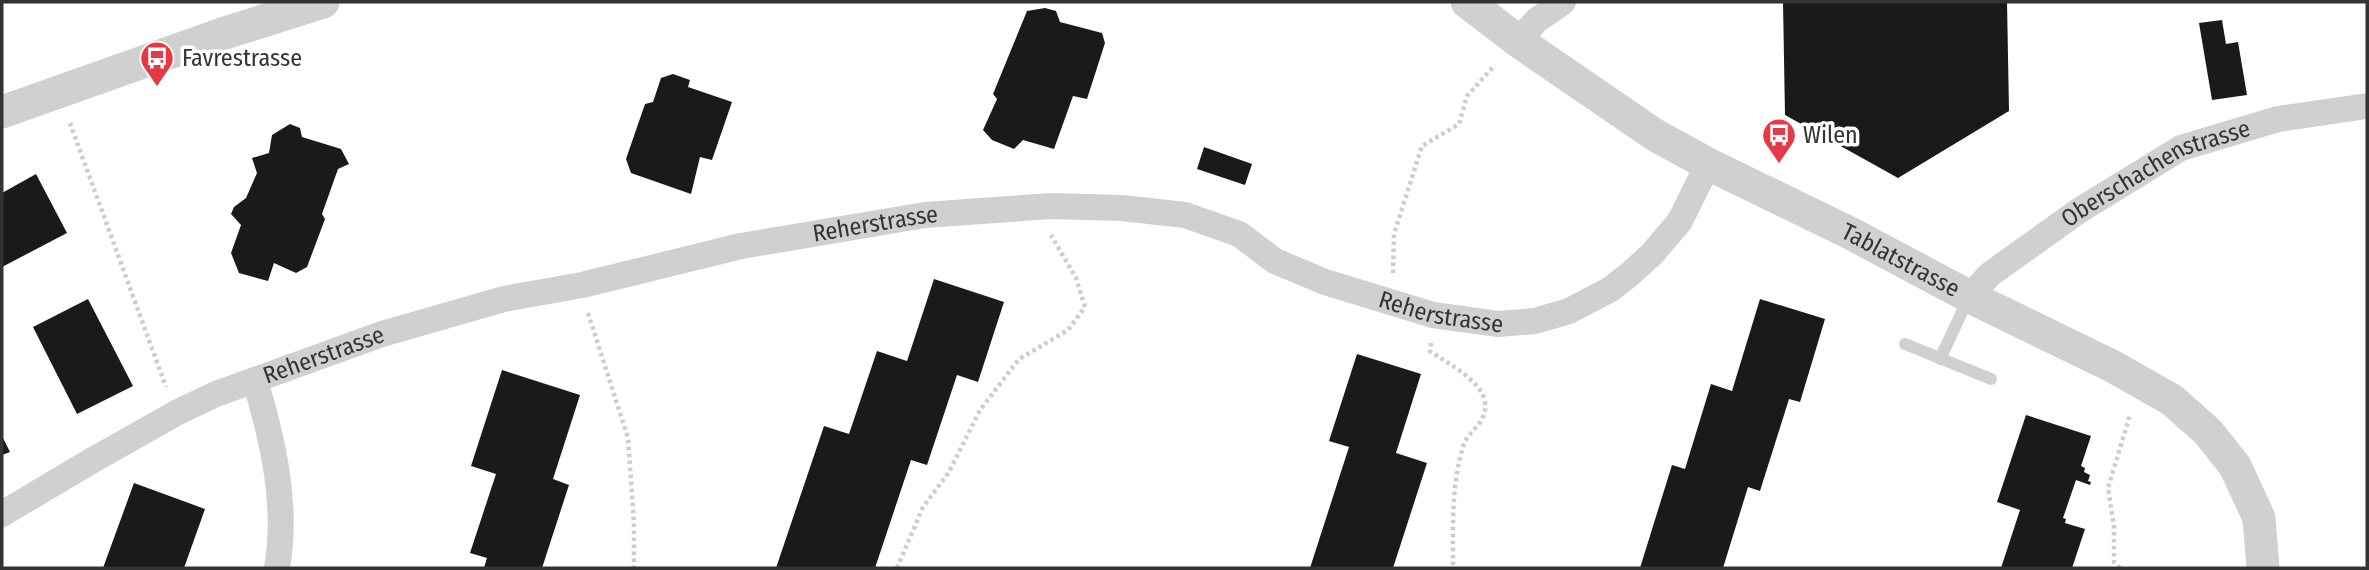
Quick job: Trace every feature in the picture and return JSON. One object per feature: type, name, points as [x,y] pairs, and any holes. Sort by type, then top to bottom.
[{"type":"street","points":[[2,112],[225,33],[323,2]]},
{"type":"street","name":"Tablatstrasse","points":[[1467,2],[1507,53],[1708,164],[1850,233],[1969,297],[2146,384],[2172,400],[2208,432],[2235,466],[2259,518],[2263,568]]},
{"type":"street","points":[[1507,53],[1537,20],[1563,2]]},
{"type":"street","name":"Oberschachenstrasse","points":[[1969,297],[1989,275],[2080,211],[2181,148],[2278,119],[2367,106]]},
{"type":"street","name":"Reherstrasse","points":[[2,514],[178,412],[216,394],[382,334],[504,299],[582,285],[741,246],[925,215],[1051,206],[1122,208],[1185,215],[1239,234],[1275,261],[1325,282],[1433,315],[1497,324],[1535,321],[1569,311],[1611,289],[1653,254],[1680,221],[1708,164]]},
{"type":"street","points":[[255,381],[277,469],[279,554],[276,568]]},
{"type":"lane","points":[[1940,359],[1969,297]]},
{"type":"lane","points":[[1905,344],[1991,379]]},
{"type":"path","points":[[1393,280],[1394,234],[1422,146],[1459,124],[1467,96],[1507,53]]},
{"type":"path","points":[[69,122],[168,391]]},
{"type":"path","points":[[897,568],[923,507],[949,472],[980,411],[1019,359],[1068,330],[1085,307],[1076,278],[1051,235],[1051,206]]},
{"type":"path","points":[[582,285],[628,438],[634,568]]},
{"type":"path","points":[[1433,315],[1430,351],[1474,382],[1485,402],[1480,426],[1464,441],[1452,506],[1454,568]]},
{"type":"path","points":[[2120,568],[2113,562],[2114,527],[2108,488],[2130,416],[2146,384]]},
{"type":"building","points":[[1783,2],[2007,2],[2009,111],[1898,178],[1785,115]]},
{"type":"building","points":[[1045,8],[1056,11],[1060,22],[1102,33],[1105,43],[1087,99],[1073,96],[1054,149],[1023,140],[1014,149],[992,140],[983,130],[997,99],[993,94],[1027,11]]},
{"type":"building","points":[[2222,20],[2226,44],[2238,42],[2247,95],[2212,100],[2199,23]]},
{"type":"building","points":[[673,74],[690,80],[688,87],[732,102],[712,160],[700,157],[691,194],[631,173],[626,159],[645,104],[653,102],[661,78]]},
{"type":"building","points":[[290,124],[300,128],[302,137],[341,149],[349,164],[338,169],[322,214],[325,219],[307,267],[296,273],[274,263],[268,281],[239,273],[231,253],[241,225],[231,214],[234,207],[246,198],[257,173],[252,158],[269,153],[272,135]]},
{"type":"building","points":[[1204,147],[1252,164],[1245,185],[1197,169]]},
{"type":"building","points":[[36,174],[67,233],[2,267],[2,193]]},
{"type":"building","points":[[934,279],[1004,302],[978,382],[957,375],[927,465],[911,460],[875,568],[776,568],[824,426],[849,434],[877,351],[907,361]]},
{"type":"building","points":[[88,299],[133,386],[77,414],[33,327]]},
{"type":"building","points":[[1760,299],[1825,319],[1800,402],[1789,399],[1760,491],[1748,487],[1723,568],[1640,568],[1672,465],[1685,469],[1711,384],[1732,391]]},
{"type":"building","points":[[1357,354],[1421,374],[1396,453],[1427,463],[1393,568],[1310,568],[1349,447],[1329,441]]},
{"type":"building","points":[[502,370],[580,395],[553,479],[569,485],[542,568],[484,568],[487,558],[470,553],[496,474],[471,466]]},
{"type":"building","points":[[2026,415],[2091,436],[2081,466],[2085,468],[2084,472],[2090,475],[2090,485],[2076,480],[2063,518],[2066,519],[2065,523],[2085,529],[2072,568],[2001,568],[2020,510],[1997,502]]},
{"type":"building","points":[[2,436],[10,452],[2,455]]},
{"type":"building","points":[[134,483],[205,509],[184,568],[103,568]]},
{"type":"place","name":"Favrestrasse","points":[[157,88]]},
{"type":"place","name":"Wilen","points":[[1779,165]]}]
